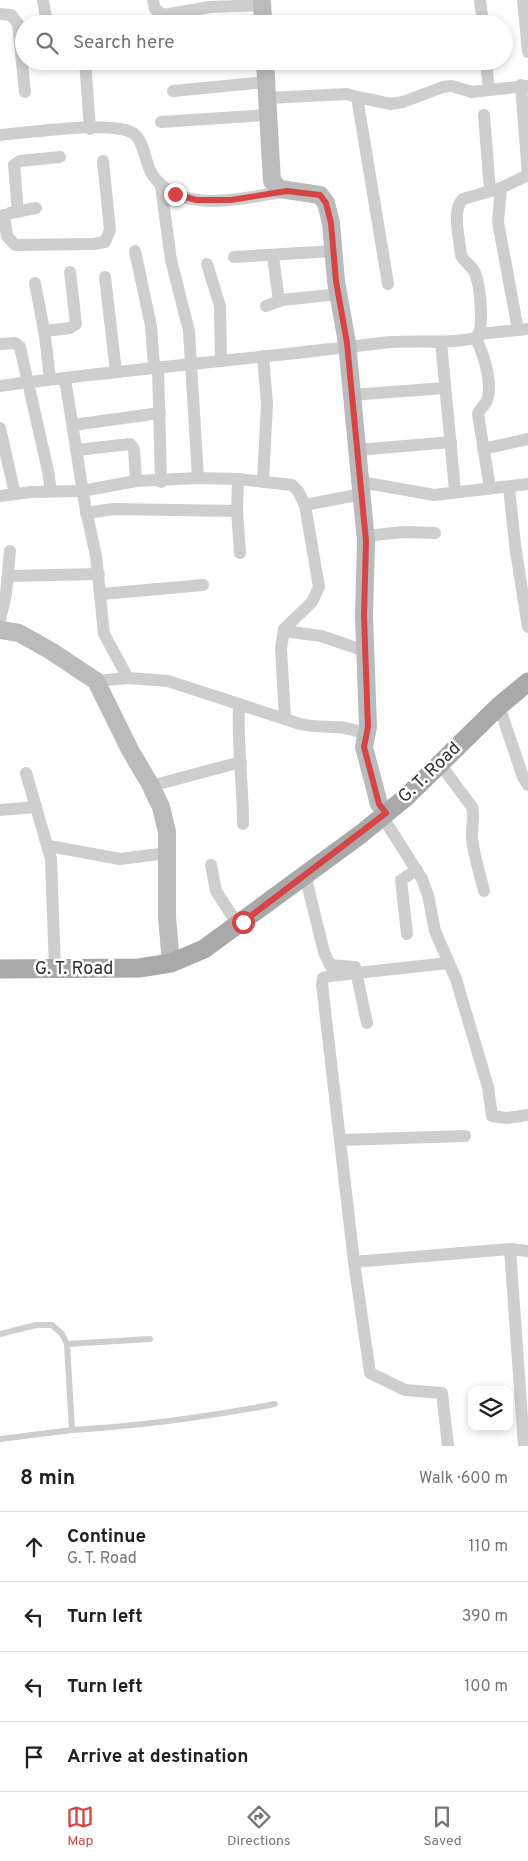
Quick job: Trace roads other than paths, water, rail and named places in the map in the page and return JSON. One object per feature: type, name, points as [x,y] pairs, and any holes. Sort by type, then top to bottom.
[{"type":"main road","name":"G. T. Road","points":[[0,969],[139,968],[171,963],[204,949],[384,815],[440,764],[499,706],[528,682]]},
{"type":"street","points":[[43,0],[46,15]]},
{"type":"street","points":[[153,0],[158,15]]},
{"type":"street","points":[[480,0],[482,15]]},
{"type":"street","points":[[523,0],[528,52]]},
{"type":"street","points":[[179,15],[210,7],[262,3]]},
{"type":"street","points":[[0,14],[11,15],[15,20]]},
{"type":"street","points":[[23,70],[25,92]]},
{"type":"street","points":[[86,70],[90,129]]},
{"type":"street","points":[[265,70],[272,181],[280,189],[320,195],[326,203],[331,223],[339,294],[348,348],[366,536],[365,650],[367,735],[364,747],[368,768],[384,815],[417,870],[428,895],[435,931],[456,980],[488,1087],[492,1116],[508,1118],[528,1115]]},
{"type":"street","points":[[487,70],[489,90]]},
{"type":"street","points":[[161,122],[267,99],[347,94],[391,104],[402,102],[423,92],[443,87],[452,86],[472,92],[525,85],[528,175],[495,190],[463,199],[459,203],[457,212],[461,254],[463,261],[473,269],[477,280],[482,319],[478,336],[489,391],[488,399],[478,414],[490,488]]},
{"type":"street","points":[[173,90],[267,99]]},
{"type":"street","points":[[357,97],[388,284]]},
{"type":"street","points":[[0,386],[406,340],[441,342],[523,329],[498,222],[484,116]]},
{"type":"street","points":[[0,135],[109,128],[134,134],[151,173],[161,186],[175,194],[196,200],[231,200],[287,191]]},
{"type":"street","points":[[18,212],[14,165],[20,161],[60,157]]},
{"type":"street","points":[[36,208],[2,215],[10,243],[15,245],[94,244],[106,242],[110,230],[103,161]]},
{"type":"street","points":[[161,186],[171,260],[189,331],[198,478]]},
{"type":"street","points":[[135,251],[156,367],[160,413],[161,482]]},
{"type":"street","points":[[234,258],[334,251]]},
{"type":"street","points":[[273,256],[279,301]]},
{"type":"street","points":[[206,264],[220,306],[221,361]]},
{"type":"street","points":[[44,331],[70,328],[76,324],[70,272]]},
{"type":"street","points":[[105,277],[116,372]]},
{"type":"street","points":[[35,283],[50,379]]},
{"type":"street","points":[[266,306],[279,301],[339,294]]},
{"type":"street","points":[[441,342],[455,491]]},
{"type":"street","points":[[0,344],[18,344],[29,382],[51,491]]},
{"type":"street","points":[[263,356],[267,404],[263,482]]},
{"type":"street","points":[[65,378],[82,491],[99,574],[104,634],[128,678]]},
{"type":"street","points":[[351,395],[445,388]]},
{"type":"street","points":[[73,425],[160,413]]},
{"type":"street","points":[[0,428],[15,494]]},
{"type":"street","points":[[483,449],[528,439]]},
{"type":"street","points":[[358,450],[451,442]]},
{"type":"street","points":[[77,450],[130,444],[134,449],[136,482]]},
{"type":"street","points":[[0,496],[51,491],[82,491],[136,482],[161,482],[198,478],[238,479],[292,485],[298,491],[305,506],[319,587],[312,602],[290,622],[284,631],[281,649],[285,719]]},
{"type":"street","points":[[238,479],[237,510],[240,553]]},
{"type":"street","points":[[305,506],[362,488],[434,495],[455,491],[528,484]]},
{"type":"street","points":[[509,487],[515,545],[528,627]]},
{"type":"street","points":[[86,513],[113,509],[237,510]]},
{"type":"street","points":[[366,536],[404,532],[435,533]]},
{"type":"street","points":[[0,620],[8,576],[10,551]]},
{"type":"street","points":[[8,576],[99,574]]},
{"type":"street","points":[[102,594],[203,585]]},
{"type":"street","points":[[0,630],[19,633],[96,680],[130,750],[151,786],[161,807],[167,832],[167,917],[171,963]]},
{"type":"street","points":[[284,631],[321,636],[365,650]]},
{"type":"street","points":[[96,680],[128,678],[168,681],[313,727],[340,725],[352,727],[367,735]]},
{"type":"street","points":[[239,704],[238,737],[241,762],[243,824]]},
{"type":"street","points":[[499,706],[522,777],[528,785]]},
{"type":"street","points":[[151,786],[241,762]]},
{"type":"street","points":[[440,764],[472,807],[474,814],[471,828],[484,891]]},
{"type":"street","points":[[26,773],[48,846],[53,888],[55,970]]},
{"type":"street","points":[[0,810],[36,807]]},
{"type":"street","points":[[48,846],[120,859],[167,853]]},
{"type":"street","points":[[211,865],[216,891],[238,925]]},
{"type":"street","points":[[407,934],[401,880],[417,870]]},
{"type":"street","points":[[305,875],[328,962],[330,965],[355,967],[358,973],[367,1023]]},
{"type":"street","points":[[448,963],[330,976],[323,978],[322,984],[354,1262],[370,1373],[405,1390],[442,1393],[448,1446]]},
{"type":"street","points":[[340,1140],[465,1136]]},
{"type":"street","points":[[354,1262],[510,1249],[528,1251]]},
{"type":"street","points":[[510,1249],[524,1446]]},
{"type":"lane","points":[[0,1334],[36,1325],[52,1325],[62,1334],[67,1344],[72,1430]]},
{"type":"lane","points":[[67,1344],[150,1339]]},
{"type":"lane","points":[[0,1439],[72,1430],[133,1427],[207,1417],[275,1404]]}]
